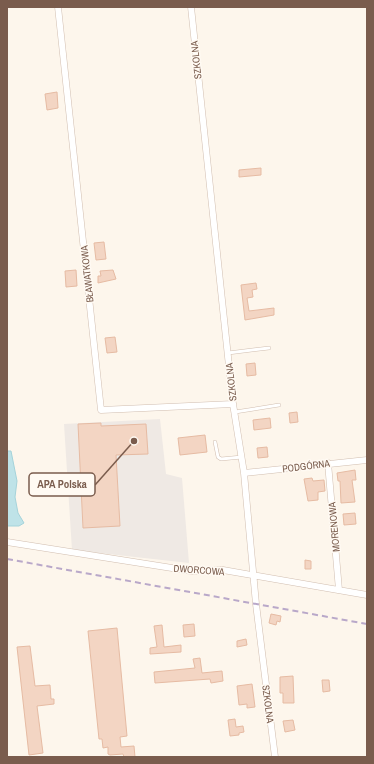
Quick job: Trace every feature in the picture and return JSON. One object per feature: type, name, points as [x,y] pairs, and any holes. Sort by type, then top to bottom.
[{"type":"street","name":"BŁAWATKOWA","points":[[58,7],[101,410],[233,404]]},
{"type":"street","name":"SZKOLNA","points":[[191,7],[233,404],[244,473],[256,604],[275,757]]},
{"type":"street","name":"PODGÓRNA","points":[[244,473],[367,460]]},
{"type":"street","name":"MORENOWA","points":[[328,463],[339,590]]},
{"type":"street","name":"DWORCOWA","points":[[7,542],[184,570],[223,570],[367,596]]},
{"type":"lane","points":[[228,353],[269,348]]},
{"type":"lane","points":[[234,412],[279,405]]},
{"type":"lane","points":[[215,442],[218,457],[221,459],[242,457]]},
{"type":"shaded area","points":[[160,419],[166,474],[182,478],[189,563],[72,550],[64,424]]},
{"type":"water","points":[[7,451],[11,451],[17,481],[15,497],[18,513],[24,523],[19,526],[7,526]]},
{"type":"building","points":[[57,92],[58,108],[47,110],[45,94]]},
{"type":"building","points":[[261,168],[261,175],[239,177],[239,170]]},
{"type":"building","points":[[104,242],[106,259],[96,260],[94,243]]},
{"type":"building","points":[[76,270],[77,286],[66,287],[65,271]]},
{"type":"building","points":[[113,270],[116,279],[98,283],[98,276],[101,276],[100,271]]},
{"type":"building","points":[[256,283],[257,289],[252,290],[253,297],[247,298],[249,311],[274,308],[274,315],[245,320],[241,285]]},
{"type":"building","points":[[115,337],[117,352],[107,353],[105,338]]},
{"type":"building","points":[[255,363],[256,375],[247,376],[246,364]]},
{"type":"building","points":[[297,412],[298,422],[290,423],[289,413]]},
{"type":"building","points":[[270,418],[271,428],[254,430],[253,420]]},
{"type":"building","points":[[101,423],[101,426],[146,424],[148,454],[116,455],[120,526],[83,528],[78,424]]},
{"type":"building","points":[[205,435],[207,452],[180,455],[178,438]]},
{"type":"building","points":[[267,447],[268,457],[258,458],[257,448]]},
{"type":"building","points":[[355,470],[356,480],[352,480],[355,502],[341,503],[340,481],[338,481],[337,473]]},
{"type":"building","points":[[312,478],[313,481],[324,480],[325,491],[318,492],[318,500],[308,501],[304,479]]},
{"type":"building","points":[[355,513],[356,524],[344,525],[343,514]]},
{"type":"building","points":[[305,560],[311,561],[311,569],[305,569]]},
{"type":"building","points":[[271,614],[281,616],[280,622],[277,621],[276,625],[269,623]]},
{"type":"building","points":[[194,624],[195,636],[184,637],[183,625]]},
{"type":"building","points":[[162,625],[164,647],[181,645],[181,652],[150,654],[150,648],[157,647],[154,626]]},
{"type":"building","points":[[117,628],[127,736],[120,737],[121,747],[134,746],[135,757],[124,757],[123,754],[108,754],[108,747],[103,748],[102,739],[99,739],[88,631]]},
{"type":"building","points":[[246,639],[247,645],[237,647],[237,641]]},
{"type":"building","points":[[30,646],[35,686],[50,685],[51,699],[54,699],[54,704],[37,706],[43,753],[29,755],[17,647]]},
{"type":"building","points":[[200,658],[202,673],[222,671],[223,681],[211,683],[210,679],[155,683],[154,672],[195,668],[193,659]]},
{"type":"building","points":[[293,676],[294,703],[283,703],[283,693],[280,693],[280,677]]},
{"type":"building","points":[[322,680],[329,680],[330,691],[323,692]]},
{"type":"building","points":[[252,684],[255,707],[247,708],[247,704],[239,705],[237,686]]},
{"type":"building","points":[[235,719],[236,727],[243,726],[244,732],[239,733],[239,735],[230,736],[228,720]]},
{"type":"building","points":[[293,720],[295,730],[285,732],[283,721]]},
{"type":"railway","points":[[7,559],[367,624]]},
{"type":"place","name":"APA Polska","points":[[134,441]]}]
